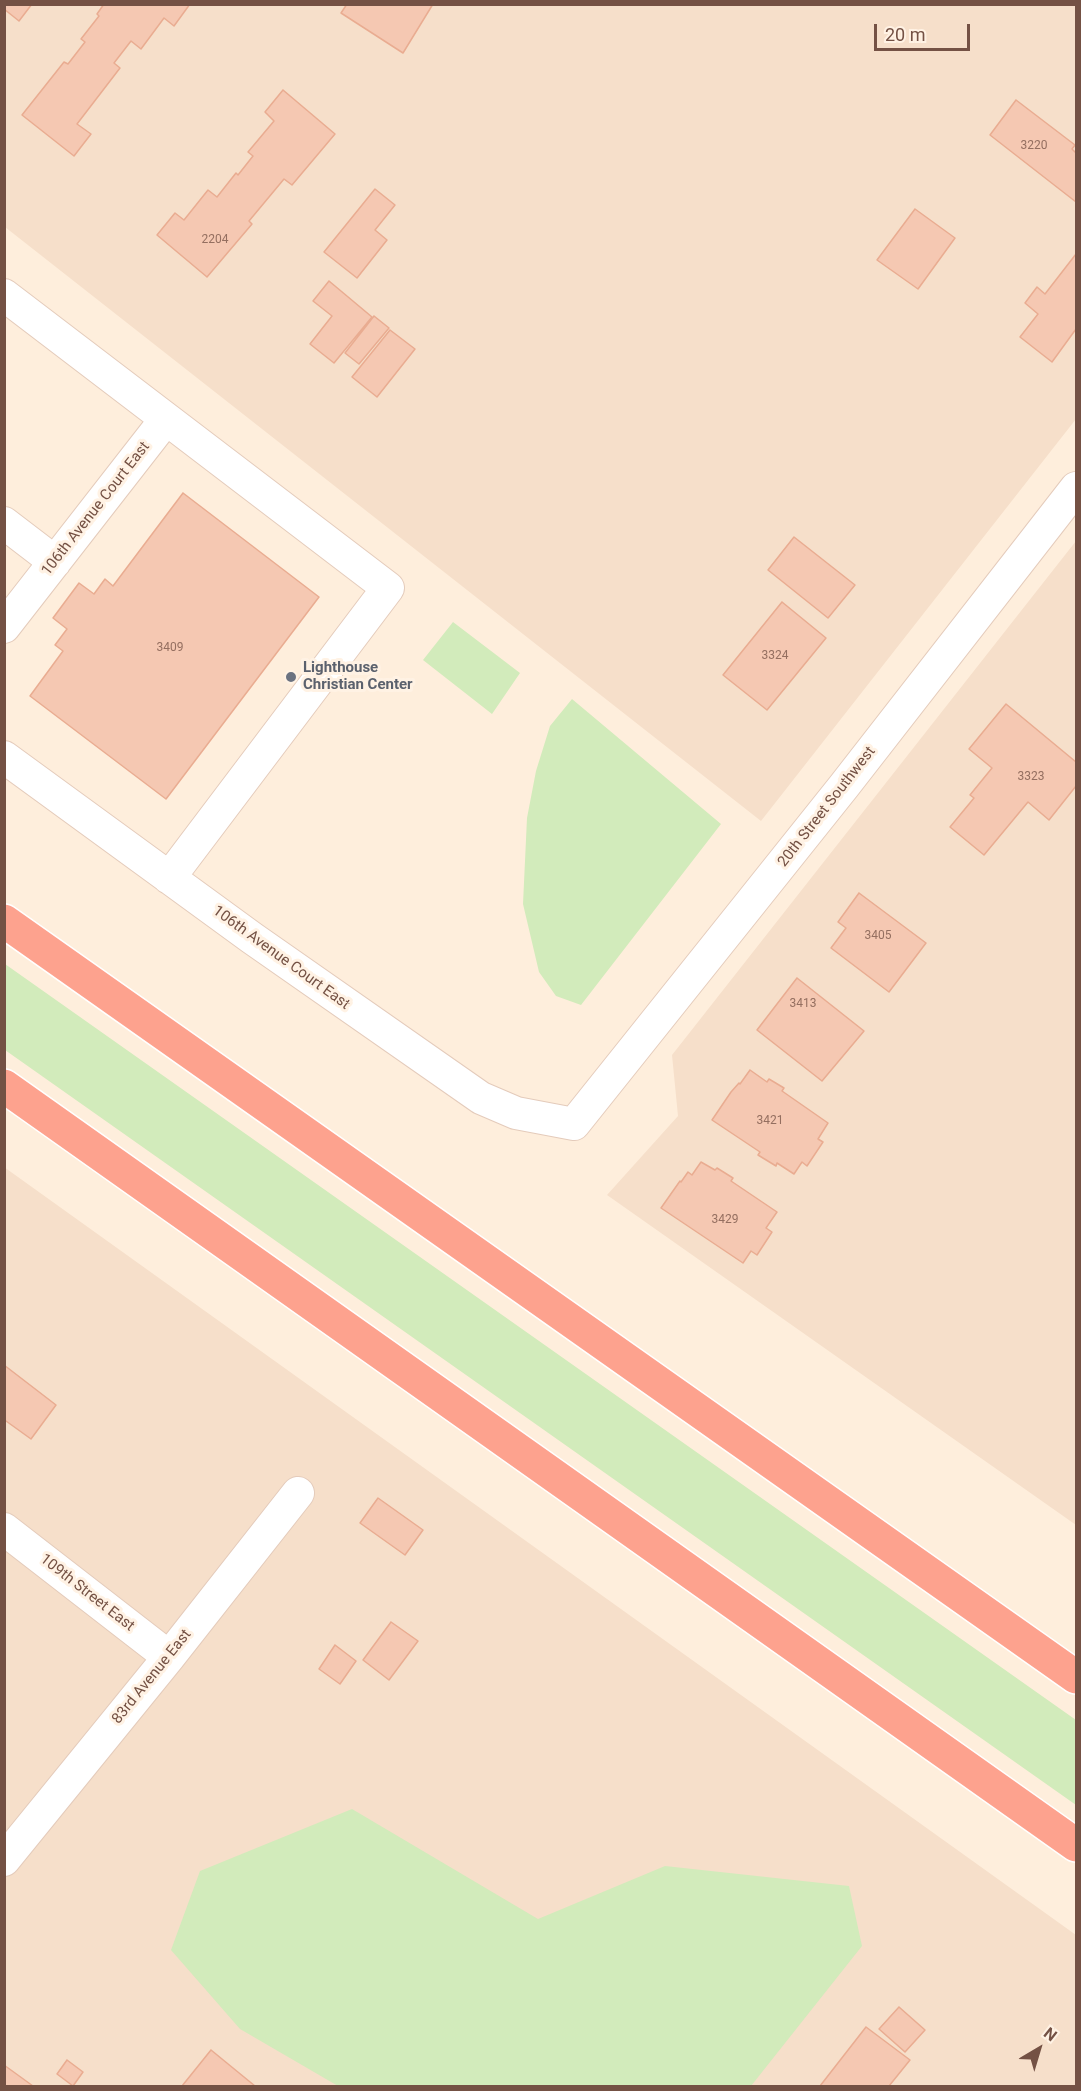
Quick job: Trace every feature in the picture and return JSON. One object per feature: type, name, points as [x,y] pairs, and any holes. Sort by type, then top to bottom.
[{"type":"highway","points":[[4,921],[1077,1677]]},
{"type":"highway","points":[[4,1086],[1077,1845]]},
{"type":"street","points":[[4,295],[387,588],[169,878]]},
{"type":"street","name":"106th Avenue Court East","points":[[4,627],[166,419]]},
{"type":"street","name":"20th Street Southwest","points":[[574,1124],[837,795],[1077,488]]},
{"type":"street","points":[[4,523],[55,562]]},
{"type":"street","name":"106th Avenue Court East","points":[[4,757],[334,996],[481,1098],[516,1113],[574,1124]]},
{"type":"street","name":"83rd Avenue East","points":[[4,1860],[169,1657],[298,1492]]},
{"type":"street","name":"109th Street East","points":[[4,1529],[169,1657]]},
{"type":"shaded area","points":[[4,5],[1076,5],[1076,419],[761,821],[5,227]]},
{"type":"shaded area","points":[[1076,541],[1076,1525],[607,1195],[678,1116],[672,1055]]},
{"type":"shaded area","points":[[4,1167],[1076,1935],[1076,2086],[5,2086]]},
{"type":"green space","points":[[453,622],[520,673],[492,714],[423,660]]},
{"type":"green space","points":[[572,699],[721,824],[581,1005],[556,996],[539,972],[523,904],[527,818],[536,771],[550,726]]},
{"type":"green space","points":[[5,964],[1076,1720],[1076,1805],[5,1050]]},
{"type":"green space","points":[[352,1809],[538,1919],[665,1866],[849,1886],[862,1946],[751,2086],[338,2086],[240,2029],[171,1950],[200,1871]]},
{"type":"building","points":[[4,4],[32,4],[19,21],[4,9]]},
{"type":"building","points":[[104,4],[190,4],[174,26],[164,18],[141,49],[131,41],[114,63],[120,68],[77,124],[91,134],[74,156],[22,115],[64,62],[68,64],[85,42],[81,39],[99,16],[97,14]]},
{"type":"building","points":[[347,4],[433,4],[403,53],[341,13]]},
{"type":"building","points":[[283,90],[335,134],[292,185],[284,179],[249,221],[252,224],[207,277],[157,235],[175,213],[184,220],[208,190],[217,197],[236,173],[238,175],[253,156],[248,152],[274,121],[265,112]]},
{"type":"building","points":[[1016,100],[1075,145],[1072,149],[1076,153],[1076,202],[990,135]]},
{"type":"building","points":[[375,189],[395,205],[375,230],[387,240],[357,278],[324,252]]},
{"type":"building","points":[[915,209],[955,238],[918,289],[877,260]]},
{"type":"building","points":[[1076,254],[1076,329],[1052,362],[1020,337],[1038,314],[1025,303],[1037,287],[1045,294]]},
{"type":"building","points":[[329,281],[372,317],[334,363],[310,344],[332,316],[313,301]]},
{"type":"building","points":[[374,316],[389,328],[359,364],[345,353]]},
{"type":"building","points":[[390,330],[415,349],[377,397],[352,377]]},
{"type":"building","points":[[183,493],[319,597],[166,799],[30,696],[63,651],[55,645],[67,629],[53,618],[79,583],[94,594],[105,579],[113,586]]},
{"type":"building","points":[[794,537],[855,585],[828,618],[768,570]]},
{"type":"building","points":[[782,602],[826,638],[767,710],[723,675]]},
{"type":"building","points":[[1006,704],[1076,762],[1076,786],[1049,820],[1028,802],[984,855],[950,827],[974,798],[970,795],[992,768],[969,749]]},
{"type":"building","points":[[859,893],[926,943],[889,992],[831,948],[846,928],[838,922]]},
{"type":"building","points":[[797,978],[864,1031],[822,1081],[757,1030]]},
{"type":"building","points":[[750,1070],[767,1082],[769,1079],[784,1088],[782,1091],[828,1123],[818,1139],[823,1142],[807,1166],[802,1162],[794,1174],[758,1155],[760,1152],[712,1120],[731,1092]]},
{"type":"building","points":[[701,1162],[733,1178],[731,1181],[777,1212],[766,1228],[772,1232],[757,1255],[751,1251],[743,1263],[661,1208],[680,1181],[688,1172],[692,1175]]},
{"type":"building","points":[[4,1365],[56,1405],[31,1439],[6,1421],[4,1423]]},
{"type":"building","points":[[378,1498],[423,1530],[405,1555],[360,1523]]},
{"type":"building","points":[[391,1622],[418,1641],[389,1680],[363,1660]]},
{"type":"building","points":[[335,1645],[356,1661],[340,1684],[319,1669]]},
{"type":"building","points":[[899,2007],[925,2030],[905,2052],[879,2029]]},
{"type":"building","points":[[866,2027],[910,2060],[889,2086],[820,2086]]},
{"type":"building","points":[[211,2050],[255,2086],[182,2086]]},
{"type":"building","points":[[67,2060],[83,2072],[73,2086],[57,2074]]},
{"type":"building","points":[[4,2065],[33,2086],[4,2086]]},
{"type":"place","name":"Lighthouse Christian Center","points":[[291,677]]}]
